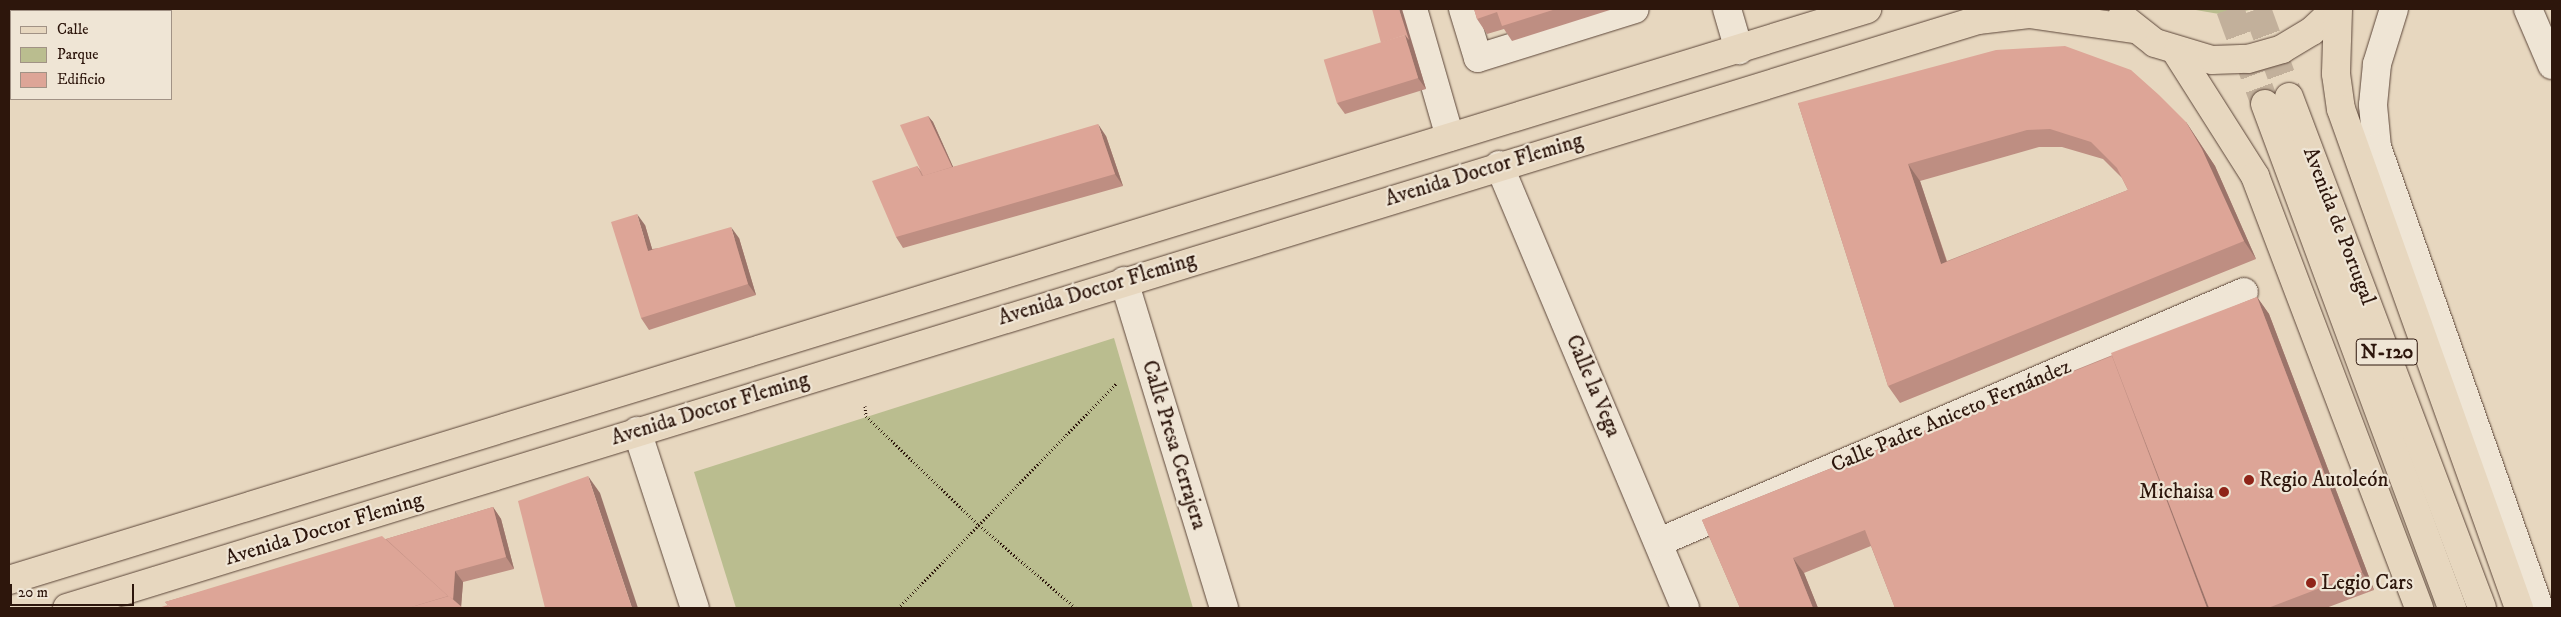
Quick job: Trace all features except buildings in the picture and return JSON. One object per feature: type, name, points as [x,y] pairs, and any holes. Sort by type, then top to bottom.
[{"type":"main road","name":"Avenida Doctor Fleming","points":[[9,580],[1739,50],[1830,13],[1867,9]]},
{"type":"main road","points":[[2114,9],[2134,29],[2177,53],[2212,60],[2248,59],[2282,49],[2312,31],[2337,9]]},
{"type":"main road","points":[[2337,9],[2336,74],[2342,109],[2519,608]]},
{"type":"main road","name":"Avenida Doctor Fleming","points":[[67,608],[1499,165],[1978,20],[2029,14],[2134,29]]},
{"type":"main road","points":[[2177,53],[2255,176],[2419,608]]},
{"type":"main road","name":"Avenida de Portugal","points":[[2452,608],[2277,100],[2482,608]]},
{"type":"street","points":[[1413,9],[1450,138]]},
{"type":"street","points":[[1463,9],[1478,58],[1635,9]]},
{"type":"street","points":[[1727,9],[1739,50]]},
{"type":"street","points":[[2394,9],[2377,64],[2373,105],[2377,147],[2539,608]]},
{"type":"street","points":[[2528,9],[2552,65]]},
{"type":"street","name":"Calle la Vega","points":[[1499,165],[1659,542],[1685,608]]},
{"type":"street","name":"Calle Presa Cerrajera","points":[[1124,281],[1224,608]]},
{"type":"street","name":"Calle Padre Aniceto Fernández","points":[[1659,542],[2244,292]]},
{"type":"street","points":[[637,431],[695,608]]},
{"type":"path","points":[[898,608],[1146,351]]},
{"type":"path","points":[[865,406],[866,416],[979,525],[1076,608]]},
{"type":"green space","points":[[2190,9],[2254,9],[2225,15]]},
{"type":"green space","points":[[1114,338],[1193,608],[736,608],[694,472]]},
{"type":"tunnel","points":[[2230,9],[2265,104]]},
{"type":"tunnel","points":[[2257,9],[2289,97]]},
{"type":"place","name":"Regio Autoleón","points":[[2249,480]]},
{"type":"place","name":"Michaisa","points":[[2224,492]]},
{"type":"place","name":"Legio Cars","points":[[2311,583]]}]
